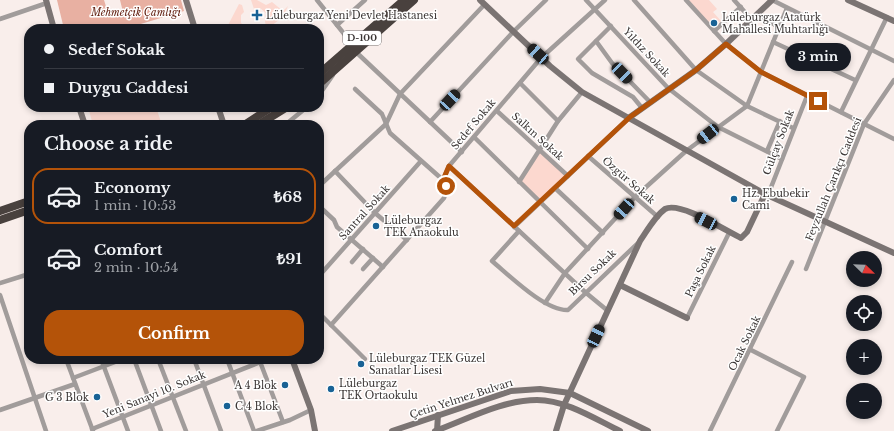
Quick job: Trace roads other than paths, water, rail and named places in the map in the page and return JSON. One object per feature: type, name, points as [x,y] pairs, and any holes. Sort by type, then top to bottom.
[{"type":"highway","name":"D-100","points":[[324,80],[404,0]]},
{"type":"highway","name":"D-100","points":[[324,70],[354,49],[414,0]]},
{"type":"highway","points":[[252,120],[264,112]]},
{"type":"highway","points":[[266,120],[279,112]]},
{"type":"highway","points":[[0,211],[24,203]]},
{"type":"highway","points":[[0,220],[24,212]]},
{"type":"street","points":[[186,0],[193,24]]},
{"type":"street","points":[[317,0],[354,49],[462,152]]},
{"type":"street","points":[[337,25],[365,0]]},
{"type":"street","points":[[430,122],[513,32],[546,0]]},
{"type":"street","name":"Yıldız Sokak","points":[[586,0],[668,88],[718,126],[782,159]]},
{"type":"street","name":"Sedef Sokak","points":[[331,325],[444,198],[447,189],[443,180],[449,166],[541,58],[605,0]]},
{"type":"street","points":[[634,0],[696,70],[747,106],[794,128]]},
{"type":"street","points":[[686,0],[726,44],[761,72],[894,140]]},
{"type":"street","points":[[734,0],[752,20]]},
{"type":"street","points":[[514,226],[630,117],[668,88],[696,70],[758,15],[772,0],[871,48],[894,61]]},
{"type":"street","points":[[848,0],[894,21]]},
{"type":"street","points":[[0,19],[46,1],[53,24]]},
{"type":"street","points":[[324,181],[386,124],[400,94],[484,2],[541,58],[582,92],[630,117],[686,151],[767,195],[825,220],[894,253]]},
{"type":"street","points":[[714,31],[740,7]]},
{"type":"street","points":[[545,303],[565,273],[635,197],[686,151],[747,106],[787,8]]},
{"type":"street","points":[[758,15],[779,28]]},
{"type":"street","points":[[841,112],[855,80],[887,17]]},
{"type":"street","points":[[611,26],[578,59],[592,73],[634,97],[642,108]]},
{"type":"street","points":[[596,40],[612,63],[650,102]]},
{"type":"street","points":[[772,42],[855,80]]},
{"type":"street","points":[[324,88],[337,68]]},
{"type":"street","name":"Feyzullah Çarıkçı Caddesi","points":[[806,269],[864,124],[894,80]]},
{"type":"street","points":[[520,83],[558,121]]},
{"type":"street","points":[[355,89],[382,114],[390,133],[443,180]]},
{"type":"street","points":[[519,182],[558,121],[582,92]]},
{"type":"street","name":"Gülçay Sokak","points":[[729,233],[741,238],[747,232],[767,195],[807,96]]},
{"type":"street","name":"Salkın Sokak","points":[[497,111],[568,176]]},
{"type":"street","points":[[290,120],[301,112]]},
{"type":"street","points":[[767,151],[780,121]]},
{"type":"street","points":[[474,137],[588,249]]},
{"type":"street","name":"Özgür Sokak","points":[[588,156],[658,217]]},
{"type":"street","name":"Santral Sokak","points":[[324,270],[421,161]]},
{"type":"street","points":[[449,166],[585,292],[608,311]]},
{"type":"street","points":[[335,171],[375,213],[407,240]]},
{"type":"street","points":[[555,188],[603,233]]},
{"type":"street","name":"Birsu Sokak","points":[[519,231],[492,262],[545,303],[561,310],[568,310],[640,240],[664,210],[672,207],[683,209],[729,233]]},
{"type":"street","points":[[324,211],[334,220],[337,227],[383,267]]},
{"type":"street","name":"Paşa Sokak","points":[[687,318],[729,233]]},
{"type":"street","points":[[556,431],[564,405],[640,240]]},
{"type":"street","points":[[352,262],[363,249]]},
{"type":"street","points":[[363,269],[373,258]]},
{"type":"street","name":"Ocak Sokak","points":[[710,431],[751,350],[792,262]]},
{"type":"street","points":[[0,282],[24,275]]},
{"type":"street","points":[[620,285],[687,318]]},
{"type":"street","points":[[0,295],[46,431]]},
{"type":"street","points":[[324,318],[364,359]]},
{"type":"street","points":[[751,350],[804,376],[777,431]]},
{"type":"street","points":[[68,364],[92,430]]},
{"type":"street","points":[[73,378],[109,364]]},
{"type":"street","points":[[136,364],[161,431]]},
{"type":"street","points":[[160,364],[186,431]]},
{"type":"street","points":[[196,364],[221,431]]},
{"type":"street","points":[[229,364],[255,431],[283,422],[311,410]]},
{"type":"street","name":"Yeni Sanayi 10. Sokak","points":[[92,430],[253,364]]},
{"type":"street","points":[[261,364],[283,422]]},
{"type":"street","points":[[294,364],[311,410],[315,431]]},
{"type":"street","points":[[104,366],[128,431]]},
{"type":"street","points":[[0,410],[75,384]]},
{"type":"street","name":"Çetin Yelmez Bulvarı","points":[[392,431],[511,391],[540,389],[570,393],[648,431]]},
{"type":"street","name":"Çetin Yelmez Bulvarı","points":[[436,431],[508,404],[539,400],[564,405],[620,431]]},
{"type":"street","points":[[436,431],[438,415]]},
{"type":"place","name":"Lüleburgaz Yeni Devlet Hastanesi","points":[[257,15]]},
{"type":"place","name":"Lüleburgaz Atatürk Mahallesi Muhtarlığı","points":[[714,23]]},
{"type":"place","name":"Hz. Ebubekir Cami","points":[[734,199]]},
{"type":"place","name":"Lüleburgaz TEK Anaokulu","points":[[376,226]]},
{"type":"place","name":"Lüleburgaz TEK Güzel Sanatlar Lisesi","points":[[361,364]]},
{"type":"place","name":"A 4 Blok","points":[[285,385]]},
{"type":"place","name":"Lüleburgaz TEK Ortaokulu","points":[[331,389]]},
{"type":"place","name":"G 3 Blok","points":[[97,397]]},
{"type":"place","name":"C 4 Blok","points":[[227,406]]},
{"type":"park label","name":"Mehmetçik Çamlığı","points":[[136,12]]}]
